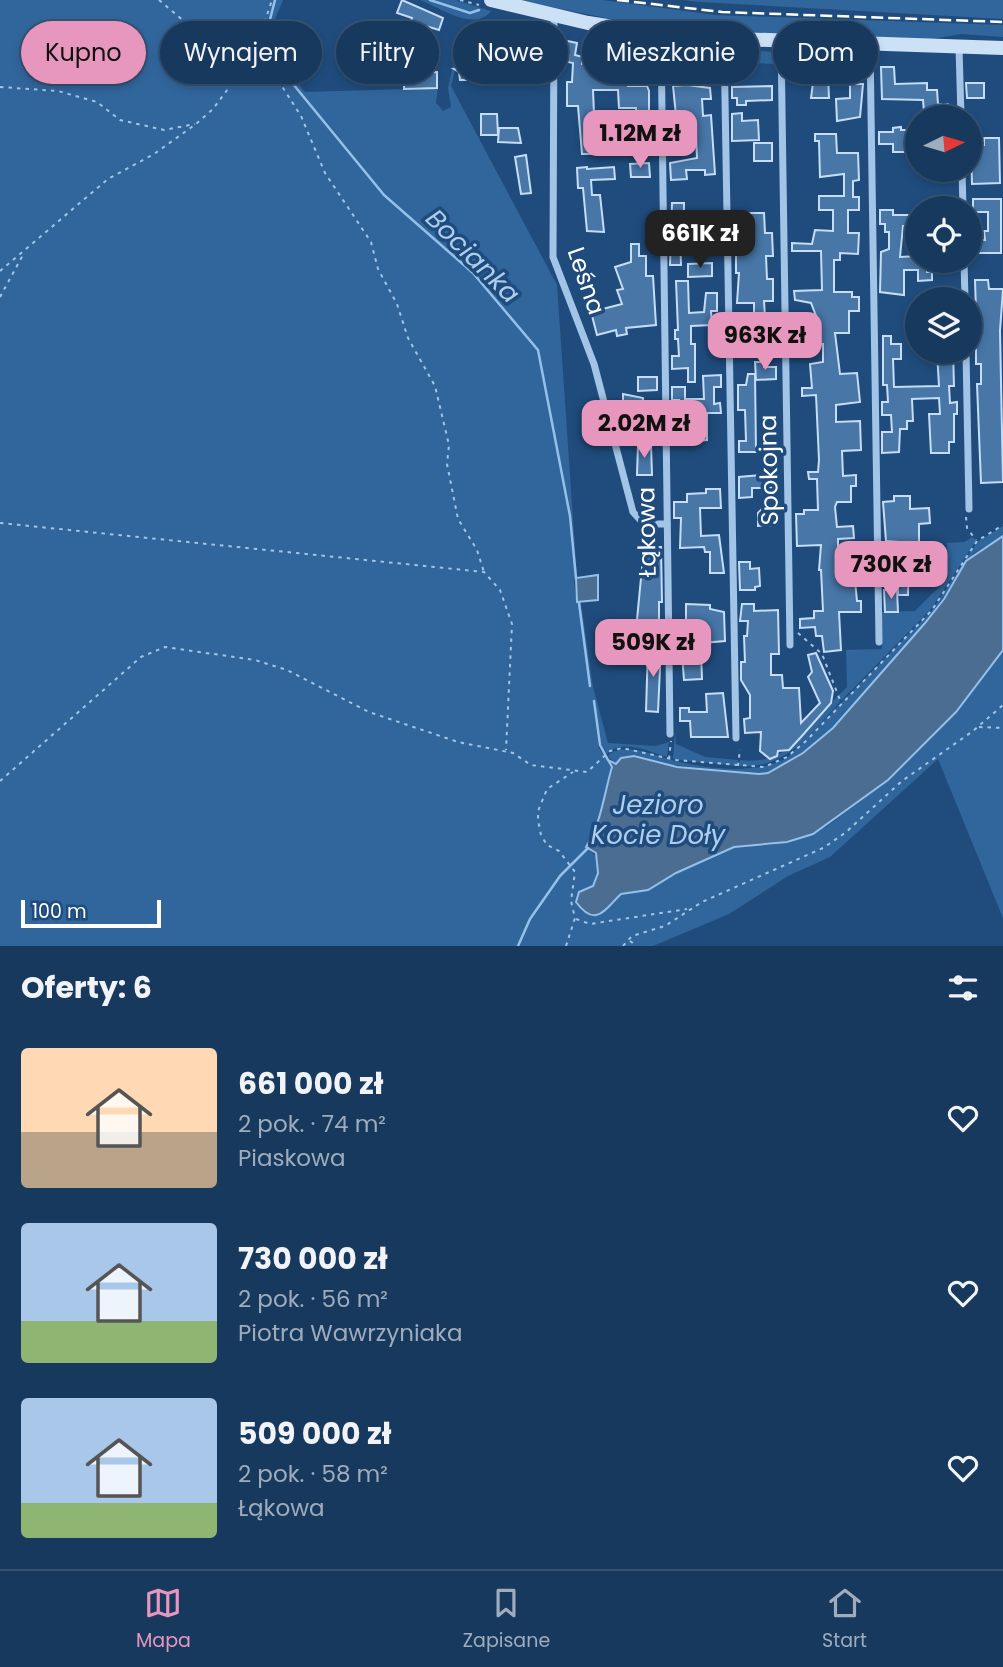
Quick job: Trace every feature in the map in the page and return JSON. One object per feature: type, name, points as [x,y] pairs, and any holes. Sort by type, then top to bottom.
[{"type":"main road","points":[[491,0],[582,22]]},
{"type":"main road","points":[[878,44],[1003,48]]},
{"type":"street","name":"Leśna","points":[[554,17],[553,257],[594,364],[633,512],[644,524],[667,524]]},
{"type":"street","points":[[959,47],[961,105]]},
{"type":"street","name":"Łąkowa","points":[[662,84],[670,738]]},
{"type":"street","points":[[725,84],[736,738]]},
{"type":"street","name":"Spokojna","points":[[783,84],[790,645]]},
{"type":"street","points":[[871,84],[879,642]]},
{"type":"street","points":[[966,364],[968,511]]},
{"type":"path","points":[[159,0],[184,21]]},
{"type":"path","points":[[265,21],[272,0]]},
{"type":"path","points":[[0,271],[108,179],[154,154],[196,124],[230,84]]},
{"type":"path","points":[[280,84],[301,116],[309,143],[325,173],[371,242],[378,269],[397,304],[408,338],[435,386],[449,445],[447,464],[458,519],[477,550],[484,572],[503,596],[512,625],[506,751]]},
{"type":"path","points":[[0,88],[58,92],[97,102],[120,120],[164,130],[196,124]]},
{"type":"path","points":[[0,297],[27,249]]},
{"type":"path","points":[[968,511],[967,528],[977,541]]},
{"type":"path","points":[[0,523],[484,572]]},
{"type":"path","points":[[0,781],[141,657],[164,648],[255,660],[286,670],[369,712],[458,742],[506,751],[526,763],[587,772],[615,749],[628,748],[669,759],[738,767],[764,767],[791,754],[937,603],[977,541],[1003,526]]},
{"type":"path","points":[[790,633],[799,633],[822,654],[841,702]]},
{"type":"path","points":[[623,946],[641,933],[665,926],[690,908],[823,848],[902,781],[978,727],[1003,705]]},
{"type":"path","points":[[978,727],[1003,728]]},
{"type":"path","points":[[669,759],[670,738]]},
{"type":"path","points":[[738,767],[740,749]]},
{"type":"path","points":[[566,946],[575,918],[571,901],[574,870],[561,853],[547,845],[541,835],[538,811],[549,786],[573,772]]},
{"type":"path","points":[[575,918],[590,924],[690,908]]},
{"type":"path","points":[[629,941],[637,946]]},
{"type":"shaded area","points":[[0,0],[283,0],[274,21],[160,21],[160,84],[298,84],[305,92],[438,88],[436,103],[443,111],[451,107],[448,88],[453,66],[451,86],[557,285],[577,577],[574,582],[576,599],[581,603],[593,687],[608,743],[656,746],[669,742],[667,757],[628,747],[613,749],[607,754],[601,744],[593,702],[599,748],[612,767],[600,819],[586,847],[598,858],[598,873],[593,886],[583,890],[576,902],[587,913],[603,912],[621,894],[648,890],[676,873],[734,847],[776,844],[826,827],[888,780],[956,712],[1003,650],[1003,918],[938,759],[830,857],[788,876],[729,914],[653,946],[0,946]]},
{"type":"shaded area","points":[[420,0],[455,0],[491,11],[484,17],[466,19]]},
{"type":"shaded area","points":[[517,0],[602,0],[716,15],[1003,25],[1003,37],[961,34],[932,39],[878,38],[878,21],[773,21],[773,35],[759,35],[759,21],[620,21]]},
{"type":"shaded area","points":[[682,0],[1003,0],[1003,19],[700,2]]},
{"type":"shaded area","points":[[759,51],[773,52],[773,64],[759,63]]},
{"type":"shaded area","points":[[1003,526],[1003,536],[974,553],[925,623],[833,728],[803,753],[768,773],[759,774],[664,764],[616,764],[608,756],[626,749],[688,764],[732,769],[761,767],[787,758],[932,610],[977,542]]},
{"type":"shaded area","points":[[973,537],[976,541],[931,609],[841,701],[839,695],[847,687],[846,650],[882,649],[882,612],[915,611],[948,578],[947,543],[964,542]]},
{"type":"shaded area","points":[[838,696],[840,702],[808,737],[784,756],[771,762],[739,766],[740,760],[758,760],[785,751]]},
{"type":"shaded area","points":[[675,731],[676,744],[705,757],[738,760],[737,766],[673,759]]},
{"type":"water","name":"Jezioro Kocie Doły","points":[[1003,536],[1003,650],[956,712],[888,780],[813,834],[787,842],[734,847],[676,873],[648,890],[621,894],[600,914],[589,914],[576,902],[579,892],[593,886],[598,873],[596,853],[586,847],[602,808],[612,767],[608,760],[616,764],[621,758],[634,756],[677,767],[768,773],[803,753],[833,728],[925,623],[944,599],[966,561]]},
{"type":"water","points":[[598,575],[598,600],[577,602],[576,578]]},
{"type":"building","points":[[402,0],[443,18],[439,30],[439,21],[411,21],[412,18],[397,13]]},
{"type":"building","points":[[568,41],[577,43],[575,55],[582,57],[582,84],[628,84],[647,86],[649,91],[649,111],[636,111],[636,108],[619,108],[618,90],[593,90],[594,114],[601,114],[599,136],[593,136],[594,154],[582,154],[578,106],[567,106],[567,84],[572,82],[573,63],[568,62]]},
{"type":"building","points":[[881,67],[894,67],[895,84],[927,83],[927,90],[937,90],[938,104],[948,105],[923,105],[923,100],[882,99]]},
{"type":"building","points":[[966,83],[984,83],[984,98],[967,98]]},
{"type":"building","points":[[404,84],[437,84],[437,88],[404,89]]},
{"type":"building","points":[[813,84],[828,84],[829,98],[811,98]]},
{"type":"building","points":[[850,84],[863,84],[860,117],[837,121],[836,99],[850,98]]},
{"type":"building","points":[[673,86],[710,88],[711,99],[702,99],[703,116],[711,115],[715,174],[705,175],[705,170],[686,170],[687,179],[671,180],[670,163],[697,158],[696,137],[679,137],[679,141],[670,142],[669,125],[677,125]]},
{"type":"building","points":[[772,86],[772,100],[746,101],[746,105],[737,105],[737,98],[732,98],[732,87]]},
{"type":"building","points":[[742,113],[742,121],[758,120],[759,140],[732,141],[732,114]]},
{"type":"building","points":[[481,114],[497,114],[498,135],[481,135]]},
{"type":"building","points":[[901,127],[901,130],[905,130],[905,152],[893,152],[893,144],[879,144],[879,132],[893,132],[893,128]]},
{"type":"building","points":[[499,128],[518,128],[521,143],[498,142]]},
{"type":"building","points":[[815,134],[836,134],[837,153],[858,153],[859,180],[853,181],[853,197],[859,197],[859,210],[848,210],[848,233],[859,233],[858,254],[840,253],[840,260],[834,260],[834,292],[852,292],[852,297],[859,297],[859,311],[849,311],[849,333],[835,333],[840,374],[857,373],[860,402],[836,405],[836,422],[860,421],[861,450],[842,451],[843,476],[856,475],[856,486],[851,486],[851,502],[837,502],[835,507],[837,527],[853,526],[854,538],[838,539],[838,570],[854,570],[857,601],[861,601],[861,612],[839,612],[841,650],[824,652],[822,636],[816,636],[815,627],[800,628],[800,619],[814,618],[814,611],[823,611],[819,570],[821,545],[797,546],[796,514],[804,514],[804,510],[818,510],[817,479],[809,479],[808,472],[818,472],[816,395],[802,396],[802,388],[812,388],[810,364],[823,362],[823,344],[792,345],[792,337],[810,337],[810,321],[818,321],[811,303],[795,300],[794,291],[822,290],[821,251],[792,251],[792,243],[812,244],[815,230],[833,231],[833,210],[819,210],[819,196],[844,196],[844,174],[820,177],[819,141],[815,141]]},
{"type":"building","points":[[984,138],[999,138],[1000,183],[972,184],[982,182]]},
{"type":"building","points":[[754,143],[772,143],[772,161],[754,161]]},
{"type":"building","points":[[526,155],[531,193],[521,194],[515,157]]},
{"type":"building","points":[[649,163],[650,177],[631,177],[630,164]]},
{"type":"building","points":[[614,167],[615,179],[591,180],[592,195],[600,195],[604,232],[587,231],[583,188],[578,188],[577,168]]},
{"type":"building","points":[[982,199],[1001,199],[1001,253],[982,253],[984,231],[988,231],[988,212],[982,212]]},
{"type":"building","points":[[672,203],[684,203],[684,217],[716,216],[716,230],[705,230],[705,234],[696,234],[696,229],[680,229],[681,265],[670,265]]},
{"type":"building","points":[[880,210],[893,210],[893,215],[905,215],[900,257],[905,257],[904,295],[880,292],[881,252],[889,249],[889,232],[885,232],[885,224],[880,224]]},
{"type":"building","points":[[735,213],[764,213],[765,233],[772,233],[773,256],[766,256],[767,279],[773,279],[773,301],[764,301],[765,317],[754,317],[754,303],[737,303],[739,273],[736,273],[738,245]]},
{"type":"building","points":[[631,244],[639,244],[639,256],[646,256],[646,276],[653,276],[656,325],[626,328],[627,334],[617,336],[616,330],[597,335],[591,312],[622,304],[617,290],[623,289],[615,267],[631,262]]},
{"type":"building","points":[[712,263],[712,276],[688,277],[688,264]]},
{"type":"building","points":[[918,273],[932,273],[932,280],[918,281]]},
{"type":"building","points":[[975,280],[988,280],[989,289],[1003,289],[1000,331],[1003,482],[981,483],[977,384],[981,384],[982,287],[975,287]]},
{"type":"building","points":[[676,281],[688,281],[689,313],[704,312],[706,293],[717,293],[717,311],[711,311],[712,325],[691,326],[691,344],[695,344],[695,382],[688,382],[688,368],[672,369],[672,356],[679,356],[678,339],[675,339],[675,330],[678,330]]},
{"type":"building","points":[[883,336],[891,336],[891,344],[901,344],[901,359],[893,359],[894,387],[939,386],[938,364],[953,364],[954,386],[949,386],[950,403],[957,402],[957,414],[954,414],[954,442],[949,442],[949,453],[931,453],[929,414],[940,414],[939,398],[912,399],[913,421],[907,421],[907,429],[900,429],[899,452],[882,453],[882,432],[892,432],[891,415],[882,415],[882,402],[888,402],[887,385],[883,385]]},
{"type":"building","points":[[755,362],[764,362],[764,367],[776,367],[776,379],[756,380]]},
{"type":"building","points":[[748,374],[755,374],[756,452],[739,452],[739,441],[746,441],[745,410],[738,410],[738,385],[746,385]]},
{"type":"building","points":[[721,375],[721,387],[714,387],[714,404],[720,403],[721,413],[707,413],[707,440],[676,442],[672,424],[679,424],[679,400],[672,400],[672,387],[685,387],[685,399],[704,399],[703,376]]},
{"type":"building","points":[[638,377],[657,377],[657,390],[638,391]]},
{"type":"building","points":[[623,394],[643,398],[643,412],[627,412],[627,406],[623,406]]},
{"type":"building","points":[[638,444],[651,444],[652,475],[637,475]]},
{"type":"building","points":[[774,474],[772,488],[752,488],[752,497],[739,498],[739,477]]},
{"type":"building","points":[[706,489],[720,489],[721,508],[700,508],[701,536],[719,535],[724,573],[710,573],[710,552],[705,552],[704,547],[680,548],[681,518],[674,518],[674,502],[687,502],[687,494],[706,493]]},
{"type":"building","points":[[894,496],[910,496],[910,509],[929,508],[930,523],[919,524],[919,547],[909,547],[908,595],[898,595],[898,542],[886,541],[883,502],[894,501]]},
{"type":"building","points":[[766,505],[772,507],[773,525],[758,526],[758,513]]},
{"type":"building","points":[[644,547],[661,547],[662,602],[659,602],[659,625],[654,626],[654,644],[640,643],[640,630],[636,630]]},
{"type":"building","points":[[739,562],[750,562],[750,569],[759,568],[760,586],[755,587],[755,590],[740,590]]},
{"type":"building","points":[[884,590],[897,590],[898,612],[885,612]]},
{"type":"building","points":[[686,604],[710,605],[710,609],[724,612],[725,641],[703,643],[703,635],[680,636],[680,625],[686,620]]},
{"type":"building","points":[[742,604],[754,604],[754,611],[778,610],[779,654],[771,654],[771,675],[782,675],[783,688],[799,688],[801,723],[820,703],[808,677],[812,672],[808,655],[816,653],[833,691],[831,703],[789,750],[778,751],[777,756],[770,759],[760,751],[761,732],[745,733],[744,719],[750,718],[750,695],[741,680],[741,662],[745,662],[744,636],[747,636],[748,621],[740,621]]},
{"type":"building","points":[[648,647],[661,647],[658,712],[646,711]]},
{"type":"building","points":[[701,651],[702,679],[684,680],[682,654]]},
{"type":"building","points":[[723,693],[728,737],[691,737],[690,721],[680,721],[680,708],[689,708],[689,712],[707,712],[706,694]]},
{"type":"waterway","name":"Bocianka","points":[[275,0],[264,43],[266,51],[384,195],[473,273],[538,350],[570,516],[576,578]]},
{"type":"waterway","points":[[430,0],[470,13],[479,10]]},
{"type":"waterway","name":"Bocianka","points":[[579,603],[590,686]]},
{"type":"waterway","name":"Bocianka","points":[[594,701],[600,745],[608,760]]},
{"type":"waterway","points":[[518,946],[530,919],[560,876],[588,848]]},
{"type":"railway","points":[[617,0],[722,12],[1003,22]]}]
